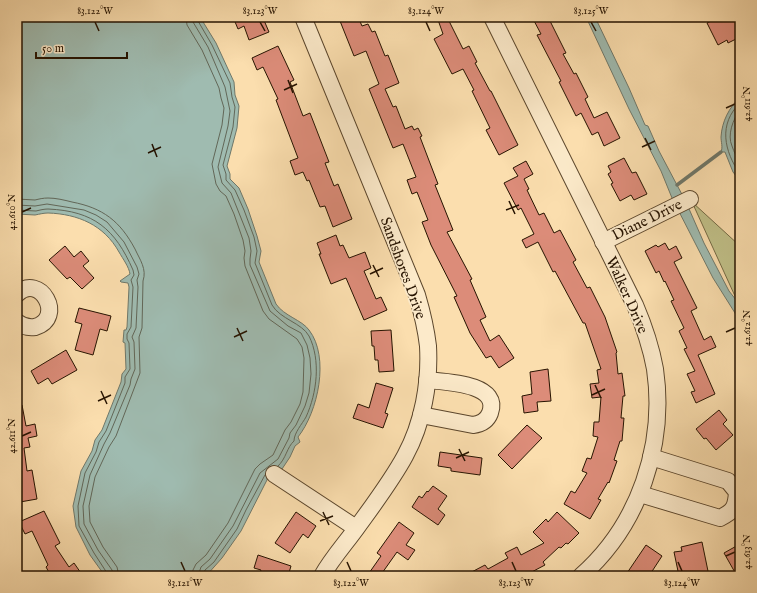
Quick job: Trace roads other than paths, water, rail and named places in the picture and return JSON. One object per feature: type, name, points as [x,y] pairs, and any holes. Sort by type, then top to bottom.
[{"type":"street","name":"Sandshores Drive","points":[[303,17],[417,295],[424,320],[428,346],[427,380],[421,415],[406,454],[322,576]]},
{"type":"street","name":"Walker Drive","points":[[492,17],[639,315],[649,345],[654,368],[658,410],[656,431],[651,457],[640,494],[621,530],[591,568],[581,576]]},
{"type":"street","name":"Diane Drive","points":[[603,242],[690,198]]},
{"type":"street","points":[[17,294],[26,289],[34,289],[41,292],[46,297],[49,304],[49,312],[46,319],[41,324],[34,327],[26,327],[17,322]]},
{"type":"street","points":[[421,415],[473,425],[481,424],[486,420],[490,415],[492,407],[491,402],[484,391],[476,388],[427,380]]},
{"type":"street","points":[[640,494],[720,518],[729,514],[736,504],[737,492],[728,481],[651,457]]},
{"type":"street","points":[[274,474],[356,528]]},
{"type":"water","points":[[17,17],[200,17],[216,43],[234,82],[235,95],[239,106],[237,128],[227,166],[230,179],[239,188],[248,209],[261,251],[259,262],[276,304],[284,312],[302,323],[309,330],[315,341],[319,355],[320,369],[316,399],[311,414],[298,437],[300,442],[295,446],[282,469],[268,478],[241,531],[222,558],[206,576],[105,576],[90,555],[76,527],[73,506],[81,471],[92,451],[95,440],[102,430],[121,382],[122,374],[126,369],[125,343],[123,342],[124,330],[126,330],[127,327],[129,287],[128,283],[120,281],[130,274],[126,263],[113,243],[98,228],[89,223],[70,216],[59,214],[17,214]]},
{"type":"water","points":[[586,17],[595,17],[645,125],[648,126],[659,151],[686,202],[704,243],[729,291],[740,305],[740,323],[713,278],[672,198],[661,171],[629,109]]},
{"type":"water","points":[[740,97],[740,181],[733,172],[725,152],[721,152],[721,137],[727,115]]},
{"type":"waterway","points":[[677,185],[721,152]]}]
